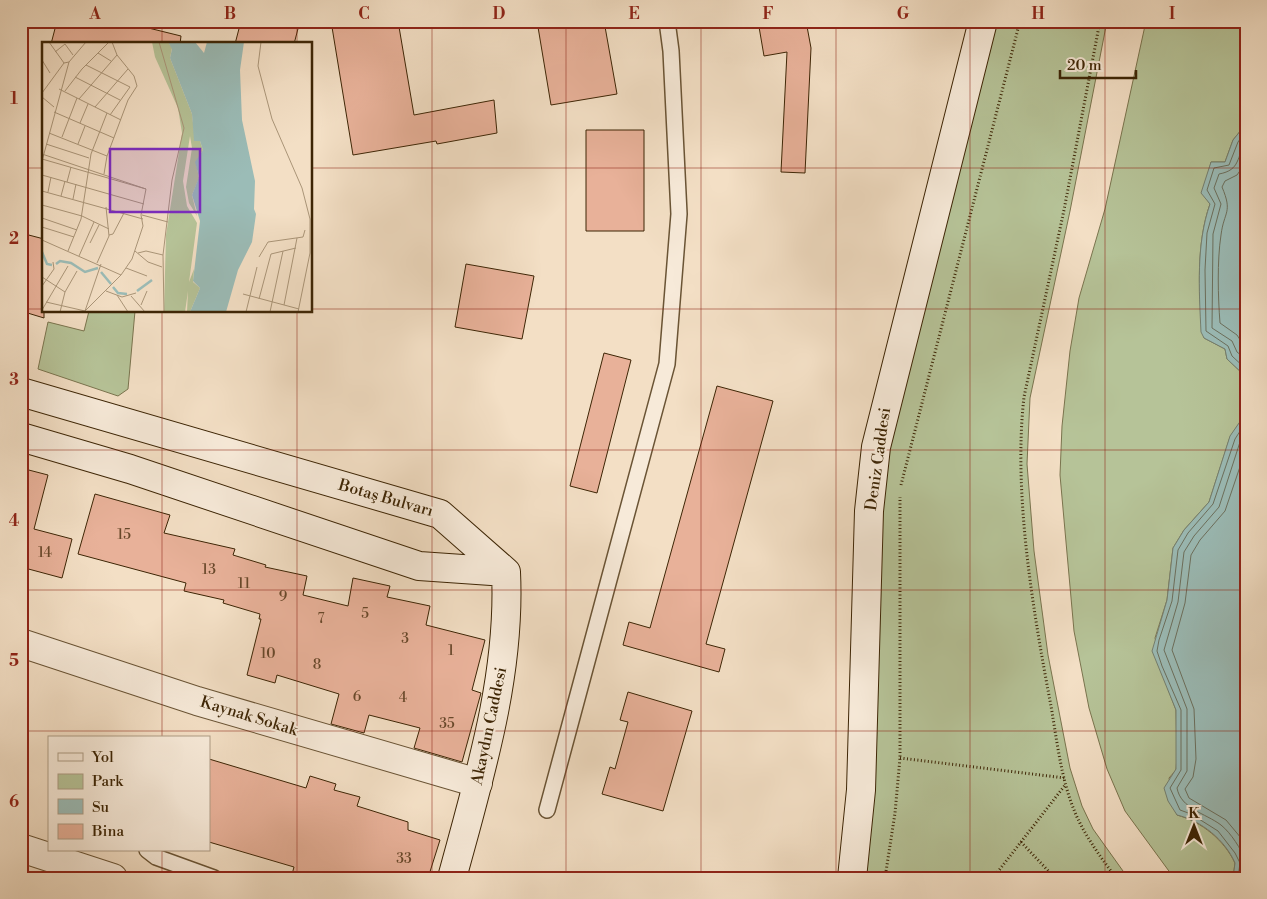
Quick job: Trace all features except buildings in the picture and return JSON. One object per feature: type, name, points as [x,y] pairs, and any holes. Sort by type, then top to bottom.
[{"type":"street","name":"Deniz Caddesi","points":[[852,878],[861,790],[869,511],[876,447],[983,21]]},
{"type":"street","name":"Botaş Bulvarı","points":[[21,392],[440,514],[506,572]]},
{"type":"street","points":[[21,437],[130,469],[419,566],[506,572]]},
{"type":"street","name":"Akaydın Caddesi","points":[[452,878],[478,784],[500,684],[508,611],[506,572]]},
{"type":"street","name":"Kaynak Sokak","points":[[21,643],[197,701],[478,784]]},
{"type":"street","points":[[21,848],[113,878]]},
{"type":"lane","points":[[548,810],[667,364],[679,214],[671,52],[667,21]]},
{"type":"lane","points":[[150,852],[156,857],[214,878]]},
{"type":"path","points":[[886,878],[900,758],[899,512],[904,469],[970,221],[1020,21]]},
{"type":"path","points":[[1100,21],[1064,210],[1024,397],[1021,426],[1021,464],[1028,551],[1041,655],[1066,783],[1074,809],[1085,834],[1116,878]]},
{"type":"path","points":[[900,758],[1065,778]]},
{"type":"path","points":[[994,878],[1066,783]]},
{"type":"path","points":[[1021,842],[1055,878]]},
{"type":"green space","points":[[983,21],[1107,21],[1070,211],[1030,398],[1027,464],[1034,551],[1048,655],[1070,768],[1082,806],[1093,829],[1128,878],[852,878],[869,511]]},
{"type":"green space","points":[[1146,21],[1246,21],[1246,124],[1233,140],[1225,162],[1211,162],[1204,195],[1210,204],[1205,219],[1200,253],[1200,305],[1204,338],[1225,349],[1227,359],[1242,373],[1246,413],[1230,437],[1209,502],[1184,530],[1173,548],[1167,600],[1155,638],[1168,689],[1176,710],[1176,770],[1169,778],[1177,815],[1203,827],[1225,847],[1235,863],[1233,878],[1174,878],[1125,811],[1107,769],[1089,708],[1074,631],[1060,475],[1062,426],[1070,351],[1079,298],[1105,209]]},
{"type":"green space","points":[[89,312],[135,312],[128,389],[118,396],[38,369],[48,322],[84,331]]},
{"type":"water","points":[[1246,124],[1246,396],[1242,373],[1227,359],[1225,349],[1204,338],[1201,332],[1199,284],[1202,235],[1210,204],[1201,193],[1211,162],[1225,162],[1233,140]]},
{"type":"water","points":[[1246,413],[1246,878],[1233,878],[1235,863],[1219,839],[1204,827],[1177,815],[1168,801],[1164,788],[1176,769],[1176,710],[1152,651],[1167,600],[1173,548],[1184,530],[1209,502],[1230,436]]}]
